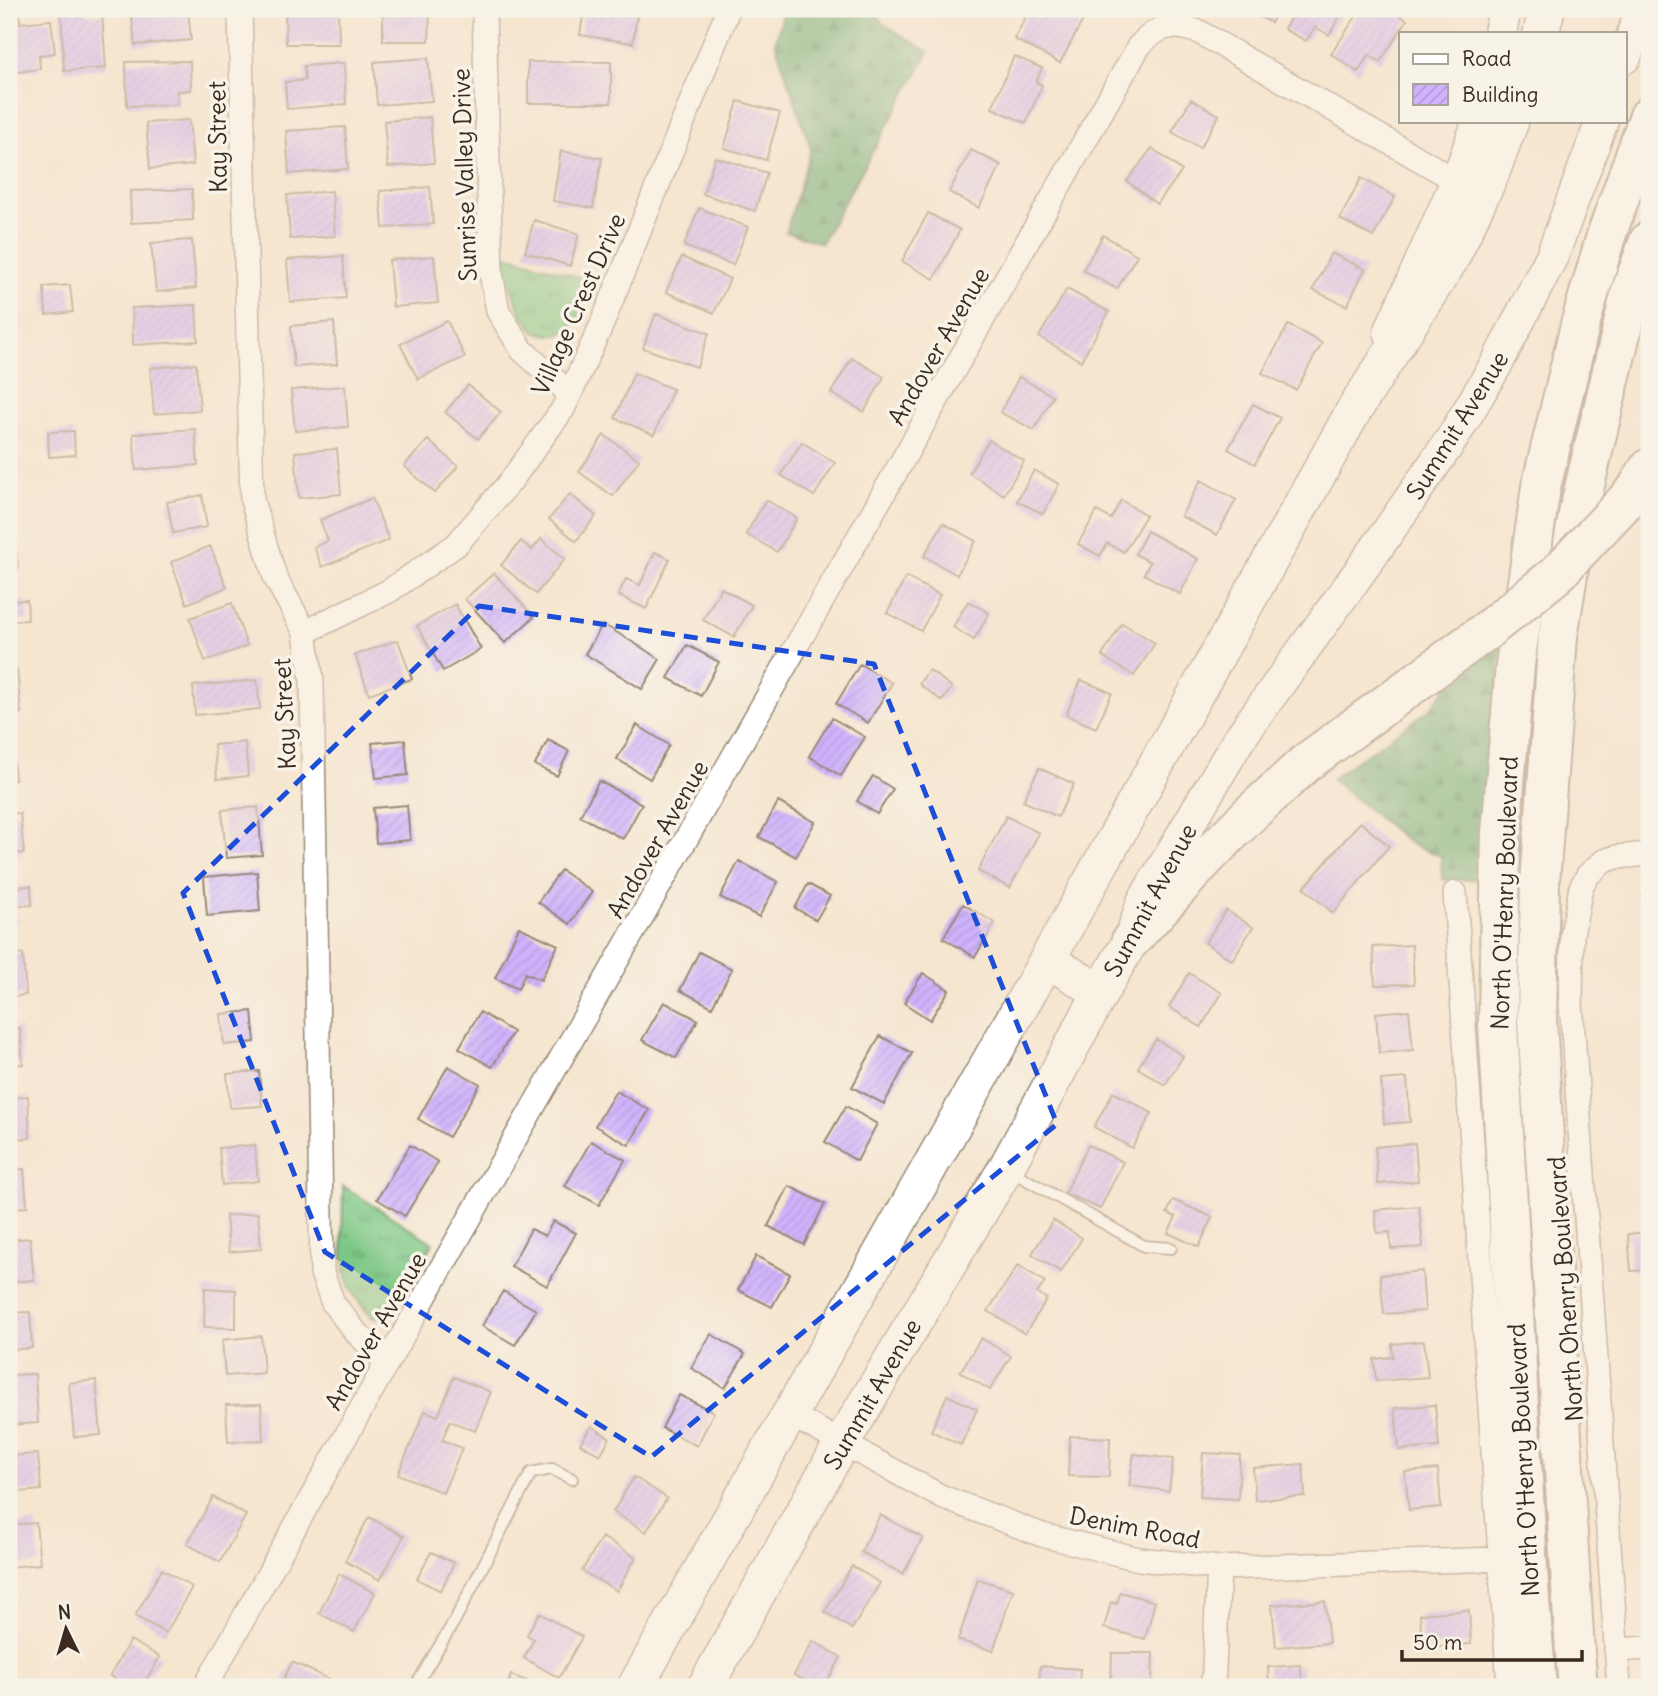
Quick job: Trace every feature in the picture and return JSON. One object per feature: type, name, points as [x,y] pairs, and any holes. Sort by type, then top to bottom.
[{"type":"highway","name":"North O'Henry Boulevard","points":[[1537,1687],[1529,1587],[1499,1024],[1501,833],[1515,664],[1541,487],[1580,325],[1606,236],[1649,116]]},
{"type":"highway","name":"North O'Henry Boulevard","points":[[1578,1687],[1537,1020],[1540,883],[1558,636],[1578,514],[1631,291],[1649,242]]},
{"type":"highway","points":[[1131,940],[1208,856],[1307,762],[1486,631],[1556,575],[1642,479]]},
{"type":"main road","points":[[1500,32],[1505,9]]},
{"type":"main road","points":[[1541,32],[1547,9]]},
{"type":"main road","points":[[1626,54],[1642,9]]},
{"type":"main road","points":[[1353,412],[1413,283],[1457,181],[1479,122]]},
{"type":"main road","points":[[635,1687],[1047,960],[1353,412],[1451,259],[1490,177],[1511,122]]},
{"type":"main road","name":"Summit Avenue","points":[[705,1687],[842,1443],[1006,1168],[1131,940],[1143,902],[1239,739],[1392,527],[1453,438],[1497,363],[1552,256],[1602,122]]},
{"type":"main road","points":[[1047,960],[1101,992]]},
{"type":"street","name":"Kay Street","points":[[240,9],[252,500],[275,577],[305,632],[312,682],[322,1273],[333,1303],[354,1330],[387,1363]]},
{"type":"street","name":"Sunrise Valley Drive","points":[[484,9],[491,273],[498,311],[522,350],[570,394]]},
{"type":"street","name":"Village Crest Drive","points":[[305,632],[389,591],[456,545],[510,482],[563,410],[603,324],[726,15]]},
{"type":"street","name":"Andover Avenue","points":[[205,1687],[1139,46],[1150,34],[1165,27],[1181,26],[1199,32],[1457,181]]},
{"type":"street","name":"North Ohenry Boulevard","points":[[1619,1687],[1571,1003],[1572,935],[1581,887],[1588,875],[1604,862],[1617,857],[1649,854]]},
{"type":"street","points":[[1455,893],[1509,1687]]},
{"type":"street","name":"Denim Road","points":[[789,1414],[942,1497],[1042,1535],[1139,1559],[1219,1569],[1500,1559]]},
{"type":"street","points":[[1213,1687],[1219,1569]]},
{"type":"street","points":[[1616,1650],[1649,1647]]},
{"type":"lane","points":[[1006,1168],[1144,1246],[1171,1248]]},
{"type":"lane","points":[[415,1687],[455,1620],[531,1473],[552,1469],[572,1479]]},
{"type":"highlighted area","points":[[479,606],[874,664],[1057,1124],[651,1457],[325,1252],[183,893]]},
{"type":"green space","points":[[779,9],[875,9],[882,23],[929,52],[821,243],[786,232],[811,149],[775,42],[782,18]]},
{"type":"green space","points":[[504,254],[591,281],[579,315],[568,329],[553,335],[535,332],[521,313],[507,277]]},
{"type":"green space","points":[[1501,643],[1482,879],[1442,880],[1441,856],[1412,845],[1331,779],[1429,710],[1458,673]]},
{"type":"green space","points":[[343,1186],[433,1243],[394,1313],[383,1318],[373,1318],[365,1309],[353,1293],[346,1276],[342,1243]]},
{"type":"building","points":[[9,9],[19,9],[20,23],[51,20],[55,53],[39,55],[40,69],[10,73]]},
{"type":"building","points":[[61,9],[87,9],[87,15],[102,14],[106,68],[64,71]]},
{"type":"building","points":[[131,9],[188,9],[191,40],[135,45]]},
{"type":"building","points":[[285,9],[338,9],[339,44],[286,44]]},
{"type":"building","points":[[383,9],[430,9],[429,41],[383,41]]},
{"type":"building","points":[[584,9],[638,9],[633,43],[580,35]]},
{"type":"building","points":[[1030,9],[1089,9],[1060,63],[1014,39]]},
{"type":"building","points":[[1246,9],[1279,9],[1271,23]]},
{"type":"building","points":[[1295,9],[1344,9],[1329,35],[1315,27],[1306,41],[1284,29]]},
{"type":"building","points":[[1361,9],[1389,9],[1407,20],[1380,62],[1369,55],[1358,72],[1331,54]]},
{"type":"building","points":[[1014,56],[1042,68],[1036,82],[1042,85],[1026,123],[992,108]]},
{"type":"building","points":[[428,58],[432,101],[377,105],[374,62]]},
{"type":"building","points":[[190,61],[191,90],[177,91],[178,105],[127,106],[126,62]]},
{"type":"building","points":[[528,62],[611,62],[611,103],[528,103]]},
{"type":"building","points":[[344,63],[346,104],[287,109],[285,82],[305,80],[304,66]]},
{"type":"building","points":[[1191,99],[1219,115],[1200,148],[1172,132]]},
{"type":"building","points":[[738,101],[780,113],[766,160],[724,148]]},
{"type":"building","points":[[430,117],[434,163],[388,167],[384,121]]},
{"type":"building","points":[[189,120],[193,165],[150,169],[146,123]]},
{"type":"building","points":[[345,127],[348,169],[289,174],[286,131]]},
{"type":"building","points":[[1152,148],[1182,171],[1157,204],[1127,181]]},
{"type":"building","points":[[971,150],[1001,165],[979,208],[949,192]]},
{"type":"building","points":[[561,151],[602,158],[593,208],[553,201]]},
{"type":"building","points":[[715,157],[767,173],[755,211],[703,194]]},
{"type":"building","points":[[1361,178],[1395,197],[1373,237],[1340,219]]},
{"type":"building","points":[[430,187],[433,224],[383,228],[380,191]]},
{"type":"building","points":[[192,189],[193,220],[131,223],[130,191]]},
{"type":"building","points":[[332,191],[335,236],[290,239],[287,195]]},
{"type":"building","points":[[699,208],[748,227],[733,265],[684,246]]},
{"type":"building","points":[[928,213],[960,230],[934,279],[902,261]]},
{"type":"building","points":[[534,220],[579,234],[570,266],[525,252]]},
{"type":"building","points":[[1103,235],[1137,255],[1117,289],[1083,270]]},
{"type":"building","points":[[192,240],[196,288],[156,292],[151,243]]},
{"type":"building","points":[[1331,253],[1365,269],[1347,306],[1313,290]]},
{"type":"building","points":[[343,256],[346,298],[290,302],[287,260]]},
{"type":"building","points":[[434,256],[438,303],[393,307],[389,260]]},
{"type":"building","points":[[682,257],[730,279],[714,313],[666,292]]},
{"type":"building","points":[[70,285],[73,312],[46,315],[44,287]]},
{"type":"building","points":[[1067,289],[1109,312],[1081,361],[1039,337]]},
{"type":"building","points":[[196,305],[198,341],[133,345],[132,308]]},
{"type":"building","points":[[656,314],[709,333],[697,367],[643,348]]},
{"type":"building","points":[[447,321],[465,357],[418,379],[400,344]]},
{"type":"building","points":[[334,322],[337,364],[294,367],[291,326]]},
{"type":"building","points":[[1288,325],[1322,343],[1296,390],[1262,373]]},
{"type":"building","points":[[852,358],[884,377],[864,412],[831,393]]},
{"type":"building","points":[[196,364],[200,410],[154,414],[150,368]]},
{"type":"building","points":[[634,373],[673,389],[654,435],[615,418]]},
{"type":"building","points":[[1019,377],[1053,396],[1034,430],[1000,412]]},
{"type":"building","points":[[468,385],[501,412],[478,439],[445,412]]},
{"type":"building","points":[[11,386],[14,429],[9,429]]},
{"type":"building","points":[[345,386],[348,427],[295,431],[291,390]]},
{"type":"building","points":[[1253,404],[1280,418],[1255,464],[1228,449]]},
{"type":"building","points":[[195,429],[198,465],[136,470],[133,434]]},
{"type":"building","points":[[74,431],[75,455],[49,457],[48,432]]},
{"type":"building","points":[[604,435],[639,460],[613,496],[579,472]]},
{"type":"building","points":[[428,440],[458,466],[435,493],[404,466]]},
{"type":"building","points":[[989,440],[1024,461],[1004,495],[969,473]]},
{"type":"building","points":[[802,442],[835,463],[814,496],[781,475]]},
{"type":"building","points":[[337,449],[341,494],[299,498],[295,452]]},
{"type":"building","points":[[1034,470],[1059,484],[1043,514],[1017,501]]},
{"type":"building","points":[[1201,480],[1236,500],[1217,535],[1181,516]]},
{"type":"building","points":[[570,494],[596,516],[576,541],[549,519]]},
{"type":"building","points":[[202,495],[207,527],[173,533],[167,502]]},
{"type":"building","points":[[372,498],[389,540],[322,567],[314,547],[328,541],[320,520]]},
{"type":"building","points":[[766,500],[797,518],[777,552],[746,534]]},
{"type":"building","points":[[1121,500],[1146,515],[1124,552],[1107,543],[1100,556],[1078,544],[1097,511],[1111,519]]},
{"type":"building","points":[[943,523],[976,541],[957,575],[924,556]]},
{"type":"building","points":[[14,528],[18,569],[9,570],[9,529]]},
{"type":"building","points":[[1147,531],[1198,559],[1180,594],[1144,574],[1150,562],[1135,554]]},
{"type":"building","points":[[541,539],[565,559],[536,594],[501,565],[521,541],[532,550]]},
{"type":"building","points":[[210,546],[227,587],[187,604],[171,562]]},
{"type":"building","points":[[655,552],[670,559],[646,609],[618,595],[626,579],[640,585]]},
{"type":"building","points":[[494,573],[534,617],[505,643],[465,599]]},
{"type":"building","points":[[906,577],[940,595],[921,631],[887,613]]},
{"type":"building","points":[[721,588],[752,605],[734,637],[703,620]]},
{"type":"building","points":[[27,600],[28,620],[11,621],[13,639],[9,639],[9,601]]},
{"type":"building","points":[[968,601],[989,613],[974,640],[953,627]]},
{"type":"building","points":[[232,603],[247,646],[205,661],[190,618]]},
{"type":"building","points":[[455,604],[481,649],[443,671],[417,626]]},
{"type":"building","points":[[1122,623],[1155,643],[1134,676],[1102,656]]},
{"type":"building","points":[[603,624],[660,659],[642,689],[585,654]]},
{"type":"building","points":[[398,640],[412,679],[369,694],[355,655]]},
{"type":"building","points":[[687,645],[719,662],[701,696],[668,678]]},
{"type":"building","points":[[860,664],[892,683],[868,723],[836,704]]},
{"type":"building","points":[[9,670],[17,670],[21,713],[9,714]]},
{"type":"building","points":[[929,670],[952,687],[942,701],[919,684]]},
{"type":"building","points":[[257,680],[260,709],[195,715],[193,686]]},
{"type":"building","points":[[1081,680],[1112,693],[1096,728],[1066,715]]},
{"type":"building","points":[[832,718],[865,737],[841,776],[809,756]]},
{"type":"building","points":[[637,725],[669,745],[650,779],[617,759]]},
{"type":"building","points":[[405,740],[408,775],[376,778],[372,743]]},
{"type":"building","points":[[548,740],[569,751],[557,776],[535,765]]},
{"type":"building","points":[[245,742],[248,776],[217,779],[214,745]]},
{"type":"building","points":[[9,744],[12,744],[15,780],[9,780]]},
{"type":"building","points":[[1039,768],[1074,784],[1058,817],[1023,801]]},
{"type":"building","points":[[873,776],[893,789],[877,814],[857,801]]},
{"type":"building","points":[[599,781],[642,804],[623,839],[580,816]]},
{"type":"building","points":[[778,802],[815,822],[796,857],[759,837]]},
{"type":"building","points":[[407,805],[410,840],[376,843],[373,808]]},
{"type":"building","points":[[258,807],[262,855],[226,858],[222,810]]},
{"type":"building","points":[[20,813],[24,853],[9,854],[9,814]]},
{"type":"building","points":[[1006,816],[1039,833],[1010,888],[978,871]]},
{"type":"building","points":[[1360,822],[1389,846],[1333,913],[1304,888]]},
{"type":"building","points":[[739,861],[778,882],[759,917],[720,897]]},
{"type":"building","points":[[561,870],[592,892],[570,924],[538,902]]},
{"type":"building","points":[[257,872],[260,911],[207,916],[204,877]]},
{"type":"building","points":[[808,884],[830,896],[816,920],[795,908]]},
{"type":"building","points":[[31,886],[32,905],[16,906],[17,924],[9,924],[9,887]]},
{"type":"building","points":[[1642,896],[1649,896],[1649,937],[1646,937]]},
{"type":"building","points":[[963,904],[995,923],[975,957],[943,938]]},
{"type":"building","points":[[1226,910],[1253,927],[1232,960],[1205,943]]},
{"type":"building","points":[[519,927],[558,945],[541,980],[525,973],[518,989],[495,978]]},
{"type":"building","points":[[1412,945],[1414,984],[1375,985],[1373,947]]},
{"type":"building","points":[[699,952],[732,969],[712,1007],[680,990]]},
{"type":"building","points":[[23,954],[26,995],[9,997],[9,955]]},
{"type":"building","points":[[923,973],[949,990],[930,1020],[904,1003]]},
{"type":"building","points":[[1189,973],[1222,993],[1201,1027],[1169,1007]]},
{"type":"building","points":[[664,1002],[698,1020],[676,1058],[642,1040]]},
{"type":"building","points":[[1409,1010],[1413,1050],[1379,1053],[1376,1013]]},
{"type":"building","points":[[252,1011],[255,1042],[224,1045],[221,1014]]},
{"type":"building","points":[[480,1012],[513,1032],[492,1067],[459,1048]]},
{"type":"building","points":[[20,1028],[23,1064],[9,1065],[9,1029]]},
{"type":"building","points":[[880,1036],[912,1053],[884,1104],[852,1087]]},
{"type":"building","points":[[1156,1039],[1183,1056],[1165,1085],[1138,1068]]},
{"type":"building","points":[[448,1066],[480,1084],[449,1137],[418,1119]]},
{"type":"building","points":[[259,1071],[262,1106],[230,1108],[227,1074]]},
{"type":"building","points":[[1407,1078],[1410,1122],[1384,1124],[1381,1080]]},
{"type":"building","points":[[616,1091],[649,1110],[629,1145],[595,1126]]},
{"type":"building","points":[[1113,1092],[1152,1113],[1132,1148],[1094,1127]]},
{"type":"building","points":[[28,1096],[30,1138],[9,1139],[9,1098]]},
{"type":"building","points":[[846,1106],[877,1124],[857,1161],[825,1142]]},
{"type":"building","points":[[591,1141],[625,1160],[599,1205],[565,1186]]},
{"type":"building","points":[[1415,1143],[1418,1181],[1378,1184],[1375,1147]]},
{"type":"building","points":[[255,1145],[258,1181],[222,1185],[219,1148]]},
{"type":"building","points":[[410,1145],[438,1162],[405,1216],[377,1199]]},
{"type":"building","points":[[1088,1145],[1123,1162],[1100,1209],[1065,1193]]},
{"type":"building","points":[[24,1169],[27,1207],[9,1208],[9,1170]]},
{"type":"building","points":[[789,1186],[825,1204],[804,1245],[768,1226]]},
{"type":"building","points":[[1173,1200],[1212,1217],[1199,1247],[1168,1233],[1176,1217],[1167,1213]]},
{"type":"building","points":[[1419,1206],[1423,1247],[1391,1249],[1390,1232],[1377,1233],[1375,1210]]},
{"type":"building","points":[[258,1213],[261,1249],[229,1252],[226,1216]]},
{"type":"building","points":[[1053,1220],[1082,1238],[1061,1272],[1032,1254]]},
{"type":"building","points":[[553,1221],[576,1233],[547,1286],[511,1266],[531,1229],[545,1236]]},
{"type":"building","points":[[1649,1232],[1649,1270],[1631,1271],[1628,1234]]},
{"type":"building","points":[[30,1238],[34,1280],[9,1282],[9,1240]]},
{"type":"building","points":[[756,1256],[790,1274],[772,1307],[738,1290]]},
{"type":"building","points":[[1018,1265],[1045,1282],[1037,1293],[1047,1299],[1025,1334],[988,1311]]},
{"type":"building","points":[[1422,1271],[1425,1311],[1384,1314],[1380,1275]]},
{"type":"building","points":[[205,1288],[236,1290],[236,1328],[204,1327]]},
{"type":"building","points":[[503,1291],[536,1310],[515,1345],[482,1326]]},
{"type":"building","points":[[30,1312],[32,1348],[9,1350],[9,1313]]},
{"type":"building","points":[[711,1334],[745,1354],[725,1388],[691,1368]]},
{"type":"building","points":[[261,1336],[264,1373],[225,1376],[222,1340]]},
{"type":"building","points":[[981,1338],[1011,1356],[990,1390],[960,1372]]},
{"type":"building","points":[[1424,1341],[1428,1377],[1376,1381],[1374,1359],[1393,1357],[1392,1344]]},
{"type":"building","points":[[35,1374],[38,1423],[9,1425],[9,1375]]},
{"type":"building","points":[[454,1377],[491,1392],[475,1431],[450,1421],[442,1440],[462,1448],[443,1493],[398,1474],[425,1411],[438,1416]]},
{"type":"building","points":[[96,1380],[101,1435],[74,1437],[69,1383]]},
{"type":"building","points":[[679,1395],[714,1412],[697,1446],[662,1428]]},
{"type":"building","points":[[947,1395],[977,1409],[961,1445],[931,1431]]},
{"type":"building","points":[[261,1404],[263,1440],[228,1442],[226,1405]]},
{"type":"building","points":[[1435,1405],[1439,1447],[1399,1450],[1395,1408]]},
{"type":"building","points":[[591,1426],[610,1438],[600,1455],[580,1444]]},
{"type":"building","points":[[1070,1436],[1110,1438],[1109,1477],[1068,1476]]},
{"type":"building","points":[[1203,1453],[1240,1455],[1238,1499],[1200,1497]]},
{"type":"building","points":[[38,1454],[41,1490],[9,1493],[9,1456]]},
{"type":"building","points":[[1134,1454],[1173,1459],[1169,1491],[1129,1486]]},
{"type":"building","points":[[1303,1464],[1305,1496],[1255,1500],[1253,1468]]},
{"type":"building","points":[[1438,1469],[1441,1507],[1409,1510],[1405,1472]]},
{"type":"building","points":[[634,1477],[667,1498],[646,1532],[613,1512]]},
{"type":"building","points":[[213,1497],[246,1515],[220,1562],[187,1544]]},
{"type":"building","points":[[880,1515],[923,1538],[903,1574],[861,1552]]},
{"type":"building","points":[[369,1517],[404,1536],[380,1580],[345,1561]]},
{"type":"building","points":[[36,1523],[40,1564],[9,1567],[9,1525]]},
{"type":"building","points":[[602,1537],[636,1557],[617,1591],[582,1571]]},
{"type":"building","points":[[431,1552],[454,1563],[441,1591],[417,1579]]},
{"type":"building","points":[[852,1566],[880,1583],[852,1629],[825,1612]]},
{"type":"building","points":[[162,1569],[192,1587],[166,1633],[135,1616]]},
{"type":"building","points":[[339,1574],[375,1593],[354,1632],[319,1613]]},
{"type":"building","points":[[978,1579],[1013,1590],[993,1651],[958,1640]]},
{"type":"building","points":[[1120,1592],[1155,1602],[1145,1639],[1104,1628],[1111,1602],[1117,1604]]},
{"type":"building","points":[[1325,1601],[1329,1643],[1276,1647],[1272,1605]]},
{"type":"building","points":[[1469,1610],[1471,1644],[1422,1647],[1420,1614]]},
{"type":"building","points":[[539,1613],[582,1637],[559,1678],[524,1658],[534,1639],[527,1635]]},
{"type":"building","points":[[130,1640],[160,1657],[142,1687],[131,1687],[110,1676]]},
{"type":"building","points":[[813,1641],[841,1657],[824,1687],[816,1687],[794,1675]]},
{"type":"building","points":[[1112,1653],[1153,1653],[1152,1687],[1111,1687]]},
{"type":"building","points":[[292,1662],[329,1679],[325,1687],[280,1687]]},
{"type":"building","points":[[1301,1665],[1302,1687],[1269,1687],[1268,1667]]},
{"type":"building","points":[[1040,1666],[1080,1669],[1079,1687],[1039,1687]]},
{"type":"building","points":[[511,1675],[542,1687],[507,1687]]}]
